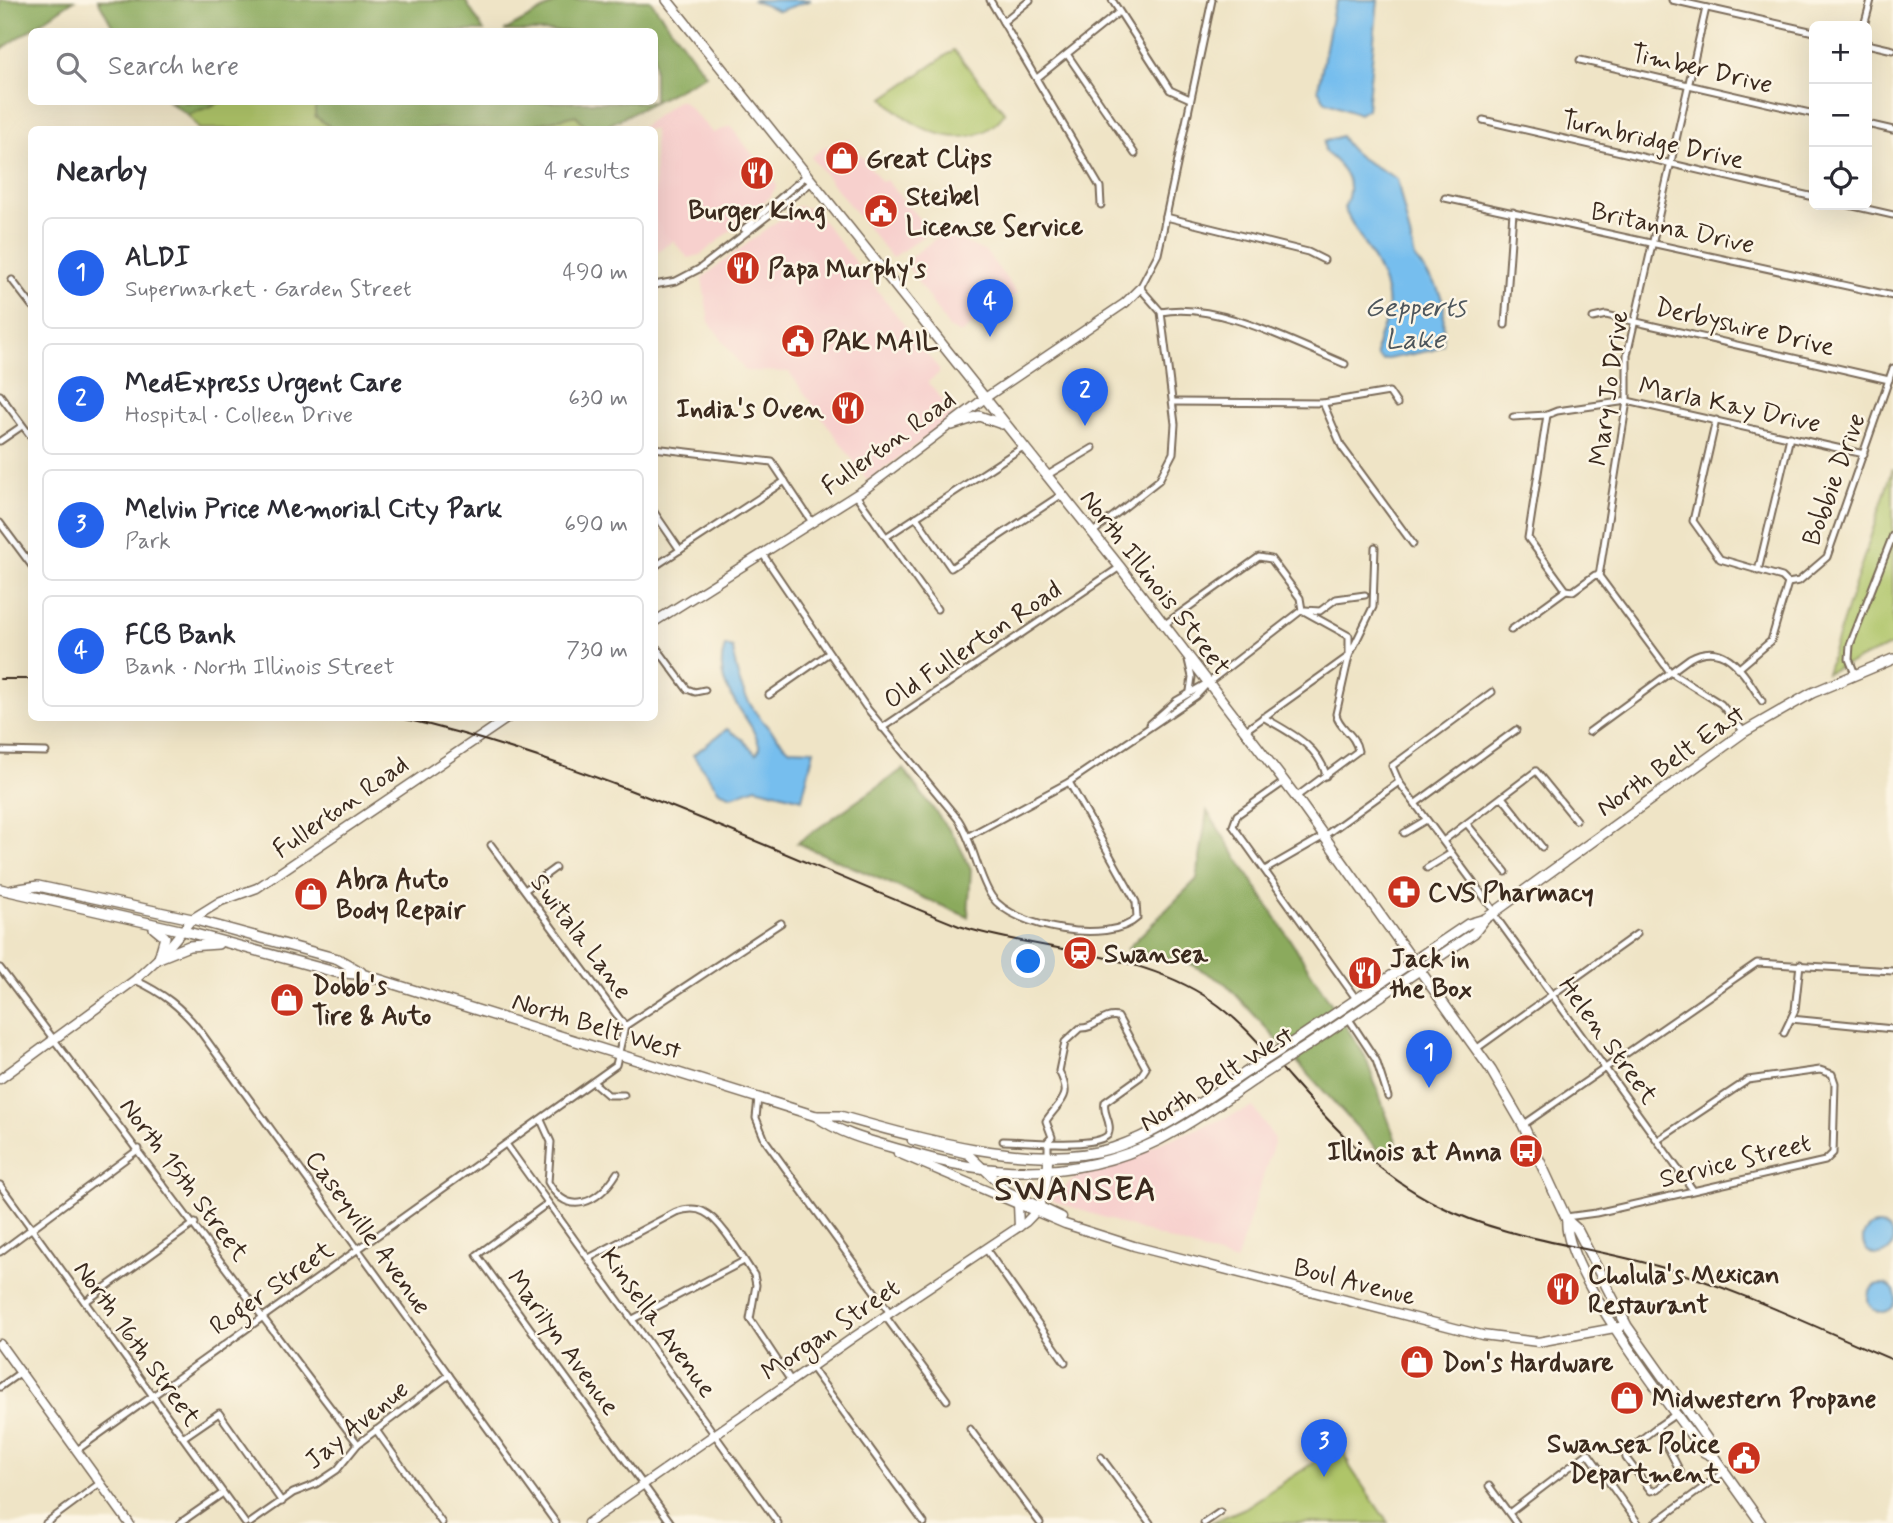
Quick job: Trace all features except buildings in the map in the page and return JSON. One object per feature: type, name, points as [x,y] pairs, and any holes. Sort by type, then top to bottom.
[{"type":"main road","name":"North Illinois Street","points":[[667,0],[1165,624],[1296,797],[1476,1049],[1523,1125],[1567,1218],[1577,1229],[1626,1326],[1712,1446],[1714,1457],[1761,1523]]},
{"type":"main road","points":[[952,425],[979,416],[1009,429]]},
{"type":"main road","name":"North Belt East","points":[[1419,971],[1474,933],[1494,912],[1744,732],[1812,693],[1893,659]]},
{"type":"main road","name":"North Belt West","points":[[10,891],[37,886],[192,919],[338,959],[365,975]]},
{"type":"main road","name":"North Belt West","points":[[0,889],[184,931],[335,972],[365,975],[816,1116],[835,1129],[887,1146],[953,1165],[987,1171],[1048,1171],[1104,1162],[1146,1146],[1181,1128],[1419,971]]},
{"type":"main road","name":"North Belt East","points":[[1413,963],[1468,924],[1485,919]]},
{"type":"main road","points":[[140,921],[163,932],[164,942],[159,958]]},
{"type":"main road","points":[[159,958],[189,946],[231,944]]},
{"type":"main road","name":"North Belt West","points":[[816,1116],[839,1116],[1011,1155],[1048,1158],[1087,1154],[1135,1139],[1180,1116],[1413,963]]},
{"type":"main road","name":"North Illinois Street","points":[[1567,1218],[1567,1233],[1615,1329],[1704,1452],[1714,1457]]},
{"type":"street","points":[[990,0],[1100,187],[1101,205]]},
{"type":"street","points":[[1003,22],[1030,0]]},
{"type":"street","points":[[1112,0],[1170,90],[1190,99]]},
{"type":"street","points":[[1093,534],[1146,492],[1168,467],[1175,440],[1173,402],[1161,312],[1140,288],[1158,254],[1212,0]]},
{"type":"street","points":[[1672,0],[1809,31]]},
{"type":"street","points":[[1865,21],[1871,0]]},
{"type":"street","name":"Mary Jo Drive","points":[[1600,576],[1627,401],[1628,355],[1706,8]]},
{"type":"street","points":[[1037,78],[1119,12]]},
{"type":"street","points":[[1872,45],[1893,50]]},
{"type":"street","points":[[1067,54],[1135,154]]},
{"type":"street","name":"Timber Drive","points":[[1580,60],[1809,113]]},
{"type":"street","name":"Turnbridge Drive","points":[[1482,120],[1809,196]]},
{"type":"street","points":[[1872,125],[1893,130]]},
{"type":"street","points":[[658,284],[688,276],[810,178]]},
{"type":"street","name":"Britanna Drive","points":[[1445,198],[1893,296]]},
{"type":"street","points":[[1871,210],[1893,215]]},
{"type":"street","points":[[1505,325],[1513,212]]},
{"type":"street","points":[[1166,217],[1308,252],[1324,260]]},
{"type":"street","points":[[12,280],[28,301]]},
{"type":"street","name":"Fullerton Road","points":[[658,619],[856,495],[985,398],[1125,303],[1140,288]]},
{"type":"street","points":[[1161,312],[1180,309],[1235,321],[1345,364]]},
{"type":"street","name":"Derbyshire Drive","points":[[1593,318],[1606,315],[1636,321],[1889,380]]},
{"type":"street","name":"Bobbie Drive","points":[[1788,583],[1798,581],[1827,557],[1893,369]]},
{"type":"street","points":[[1173,402],[1323,403],[1389,393],[1397,404]]},
{"type":"street","points":[[0,395],[28,433]]},
{"type":"street","name":"Marla Kay Drive","points":[[1513,417],[1547,415],[1557,411],[1627,401],[1864,454]]},
{"type":"street","points":[[1323,403],[1342,447],[1413,544]]},
{"type":"street","points":[[1547,415],[1528,538],[1566,590]]},
{"type":"street","points":[[1716,420],[1692,521],[1720,559],[1782,578],[1788,583],[1771,641],[1738,668]]},
{"type":"street","points":[[0,441],[22,426]]},
{"type":"street","points":[[1758,571],[1790,437]]},
{"type":"street","points":[[886,537],[1023,447]]},
{"type":"street","points":[[658,448],[772,462],[812,522]]},
{"type":"street","points":[[1046,476],[1093,448]]},
{"type":"street","points":[[658,564],[785,481]]},
{"type":"street","points":[[856,495],[937,610]]},
{"type":"street","points":[[916,517],[951,568],[1061,495]]},
{"type":"street","points":[[658,518],[680,550]]},
{"type":"street","points":[[0,523],[28,561]]},
{"type":"street","points":[[1855,674],[1849,659],[1850,645],[1893,536]]},
{"type":"street","points":[[1246,730],[1349,656],[1373,607],[1376,547]]},
{"type":"street","name":"Old Fullerton Road","points":[[762,553],[882,728],[1119,567]]},
{"type":"street","points":[[1165,624],[1259,557],[1271,559],[1300,598],[1302,610]]},
{"type":"street","points":[[1511,630],[1566,590],[1573,591],[1595,575],[1600,576],[1670,672],[1721,704],[1744,732]]},
{"type":"street","points":[[969,836],[1069,782],[1196,696],[1209,682],[1302,610],[1320,611],[1336,599],[1365,595]]},
{"type":"street","points":[[1296,797],[1358,751],[1356,739],[1338,720],[1336,714],[1349,656],[1349,636],[1302,610]]},
{"type":"street","points":[[658,649],[687,689],[695,692],[705,690]]},
{"type":"street","points":[[1589,732],[1690,658],[1713,650],[1725,654],[1762,701]]},
{"type":"street","points":[[769,695],[829,653]]},
{"type":"street","points":[[1187,653],[1192,677],[1190,692]]},
{"type":"street","points":[[1147,727],[1159,714],[1209,682]]},
{"type":"street","points":[[1265,870],[1324,836],[1399,782],[1392,766],[1492,692]]},
{"type":"street","points":[[1263,717],[1299,737],[1318,758],[1325,776]]},
{"type":"street","name":"Fullerton Road","points":[[192,919],[221,901],[257,888],[504,721]]},
{"type":"street","points":[[882,728],[950,808],[969,836],[998,904],[1022,919],[1090,933],[1112,931],[1134,921],[1139,913],[1136,902],[1069,782]]},
{"type":"street","points":[[1416,803],[1516,730]]},
{"type":"street","points":[[0,751],[46,752]]},
{"type":"street","points":[[1443,841],[1536,771],[1576,820]]},
{"type":"street","points":[[1284,782],[1233,820],[1233,826],[1357,1000]]},
{"type":"street","name":"Helen Street","points":[[1399,782],[1693,1190]]},
{"type":"street","points":[[1502,797],[1542,847]]},
{"type":"street","points":[[1404,832],[1426,820]]},
{"type":"street","points":[[1466,824],[1506,872]]},
{"type":"street","name":"Switala Lane","points":[[491,845],[625,1026],[620,1055]]},
{"type":"street","points":[[1427,868],[1450,854]]},
{"type":"street","points":[[525,890],[555,869]]},
{"type":"street","points":[[0,1079],[135,980],[159,958],[192,919]]},
{"type":"street","points":[[625,1026],[781,923]]},
{"type":"street","points":[[1476,1049],[1637,934]]},
{"type":"street","points":[[1523,1125],[1757,963],[1893,971]]},
{"type":"street","points":[[1784,1032],[1795,1010],[1800,964]]},
{"type":"street","name":"North 15th Street","points":[[0,968],[195,1223],[358,1444]]},
{"type":"street","name":"Caseyville Avenue","points":[[135,980],[157,990],[182,1009],[556,1523]]},
{"type":"street","points":[[1003,1141],[1048,1141],[1103,1139],[1111,1129],[1104,1111],[1105,1102],[1144,1073],[1142,1059],[1118,1017],[1108,1016],[1088,1029],[1080,1028],[1065,1042],[1059,1071],[1066,1082],[1067,1091],[1046,1121],[1052,1137],[1048,1141],[1048,1171],[1038,1209]]},
{"type":"street","points":[[1349,1019],[1376,1060],[1388,1097]]},
{"type":"street","points":[[1791,1019],[1893,1029]]},
{"type":"street","name":"Roger Street","points":[[77,1450],[151,1394],[610,1071],[620,1055]]},
{"type":"street","name":"Service Street","points":[[1567,1218],[1825,1161],[1833,1153],[1835,1083],[1832,1074],[1820,1070],[1748,1080],[1658,1140]]},
{"type":"street","points":[[593,1082],[608,1095],[624,1096]]},
{"type":"street","points":[[758,1098],[756,1118],[765,1140],[947,1400]]},
{"type":"street","points":[[541,1120],[551,1142],[548,1182],[562,1199],[575,1204],[583,1203],[607,1188],[617,1173]]},
{"type":"street","name":"Boul Avenue","points":[[881,1127],[890,1134],[968,1154],[1007,1191],[1038,1209],[1077,1226],[1162,1254],[1498,1339],[1553,1341],[1626,1326]]},
{"type":"street","name":"Kinsella Avenue","points":[[506,1144],[778,1523]]},
{"type":"street","name":"Boul Avenue","points":[[887,1146],[1018,1204],[1038,1209]]},
{"type":"street","points":[[0,1252],[139,1149]]},
{"type":"street","name":"North 16th Street","points":[[0,1185],[245,1523]]},
{"type":"street","name":"Marilyn Avenue","points":[[548,1203],[477,1255],[671,1523]]},
{"type":"street","points":[[1018,1204],[1019,1227]]},
{"type":"street","points":[[589,1258],[676,1212],[690,1208],[704,1212],[715,1221],[754,1275],[756,1285],[750,1319],[791,1381]]},
{"type":"street","name":"Morgan Street","points":[[588,1523],[811,1367],[1019,1227],[1038,1209]]},
{"type":"street","points":[[85,1303],[195,1223]]},
{"type":"street","points":[[986,1249],[1065,1362]]},
{"type":"street","points":[[633,1319],[744,1261]]},
{"type":"street","points":[[0,1344],[129,1523]]},
{"type":"street","points":[[811,1367],[924,1523]]},
{"type":"street","points":[[0,1387],[21,1372]]},
{"type":"street","name":"Jay Avenue","points":[[250,1523],[293,1493],[316,1484],[337,1470],[358,1444],[449,1375]]},
{"type":"street","points":[[1657,1427],[1680,1471],[1651,1491],[1626,1458],[1625,1452],[1657,1427],[1685,1408]]},
{"type":"street","points":[[184,1437],[219,1413],[282,1502]]},
{"type":"street","points":[[970,1429],[1040,1523]]},
{"type":"street","points":[[376,1430],[442,1523]]},
{"type":"street","points":[[1508,1513],[1588,1453],[1638,1523]]},
{"type":"street","points":[[1101,1457],[1150,1523]]},
{"type":"street","points":[[1655,1523],[1724,1472]]},
{"type":"street","points":[[46,1523],[100,1483]]},
{"type":"street","points":[[1489,1486],[1516,1523]]},
{"type":"street","points":[[180,1523],[223,1493]]},
{"type":"street","points":[[1204,1523],[1220,1512]]},
{"type":"street","points":[[430,1523],[438,1517]]},
{"type":"shaded area","points":[[678,100],[684,102],[713,133],[730,126],[777,185],[770,197],[700,255],[688,258],[673,241],[658,251],[658,126],[643,126]]},
{"type":"shaded area","points":[[848,139],[882,182],[886,180],[927,228],[928,233],[892,258],[811,157],[827,145],[832,150]]},
{"type":"shaded area","points":[[797,206],[812,209],[823,221],[939,369],[939,373],[928,382],[955,415],[868,481],[789,372],[745,371],[709,322],[702,278]]},
{"type":"shaded area","points":[[948,235],[986,252],[1017,293],[960,334],[949,328],[908,267],[911,257],[935,239]]},
{"type":"shaded area","points":[[1253,1107],[1275,1139],[1236,1262],[1051,1200],[1078,1175]]},
{"type":"green space","points":[[0,0],[74,0],[33,28],[28,28],[28,31],[0,50]]},
{"type":"green space","points":[[98,0],[465,0],[482,28],[113,28]]},
{"type":"green space","points":[[561,0],[650,0],[706,75],[658,100],[658,28],[510,28]]},
{"type":"green space","points":[[954,50],[1005,113],[992,127],[960,137],[927,130],[896,110],[884,98]]},
{"type":"green space","points":[[173,105],[213,105],[188,115]]},
{"type":"green space","points":[[213,105],[315,105],[315,116],[329,126],[197,126],[188,115]]},
{"type":"green space","points":[[315,105],[648,105],[607,126],[586,126],[576,115],[528,126],[329,126],[315,116]]},
{"type":"green space","points":[[576,115],[586,126],[531,126]]},
{"type":"green space","points":[[1893,468],[1893,645],[1826,673]]},
{"type":"green space","points":[[903,769],[956,839],[971,869],[968,917],[797,843]]},
{"type":"green space","points":[[1207,811],[1365,1056],[1401,1155],[1384,1157],[1226,984],[1189,963],[1127,949],[1197,879]]},
{"type":"green space","points":[[1334,1449],[1345,1452],[1350,1467],[1388,1523],[1210,1523],[1245,1508]]},
{"type":"water","points":[[752,0],[811,0],[779,11]]},
{"type":"water","points":[[1338,0],[1378,0],[1367,109],[1359,114],[1325,101],[1318,89],[1333,11]]},
{"type":"water","name":"Gepperts Lake","points":[[1341,136],[1352,151],[1397,179],[1415,258],[1437,287],[1444,303],[1443,344],[1433,350],[1383,360],[1377,356],[1378,340],[1387,314],[1385,286],[1344,208],[1349,191],[1347,177],[1339,164],[1325,152],[1324,142]]},
{"type":"water","points":[[725,646],[733,648],[735,665],[744,692],[767,726],[789,749],[814,750],[802,799],[756,787],[732,796],[719,791],[693,755],[727,729],[742,739],[756,754],[760,748],[755,734],[727,688],[722,662]]},
{"type":"water","points":[[1878,1225],[1889,1229],[1893,1240],[1889,1251],[1878,1255],[1867,1251],[1863,1240],[1867,1229]]},
{"type":"water","points":[[1882,1284],[1892,1288],[1892,1308],[1882,1312],[1872,1308],[1868,1298],[1872,1288]]},
{"type":"tram line","points":[[0,679],[28,679]]},
{"type":"tram line","points":[[412,721],[544,759],[614,784],[959,926],[990,935],[1121,961],[1183,984],[1211,1000],[1243,1027],[1323,1115],[1376,1165],[1438,1205],[1464,1217],[1518,1234],[1687,1275],[1776,1309],[1893,1360]]},
{"type":"place","name":"Great Clips","points":[[842,158]]},
{"type":"place","name":"Burger King","points":[[757,173]]},
{"type":"place","name":"Steibel License Service","points":[[881,211]]},
{"type":"place","name":"Papa Murphy's","points":[[743,268]]},
{"type":"place","name":"FCB Bank","points":[[990,337]]},
{"type":"place","name":"PAK MAIL","points":[[798,341]]},
{"type":"place","name":"India's Oven","points":[[848,408]]},
{"type":"place","name":"MedExpress Urgent Care","points":[[1085,426]]},
{"type":"place","name":"CVS Pharmacy","points":[[1404,892]]},
{"type":"place","name":"Abra Auto Body Repair","points":[[311,894]]},
{"type":"place","name":"Swansea","points":[[1080,953]]},
{"type":"place","name":"Jack in the Box","points":[[1365,973]]},
{"type":"place","name":"Dobb's Tire & Auto","points":[[287,1000]]},
{"type":"place","name":"ALDI","points":[[1429,1088]]},
{"type":"place","name":"Illinois at Anna","points":[[1526,1151]]},
{"type":"place","name":"Cholula's Mexican Restaurant","points":[[1563,1289]]},
{"type":"place","name":"Don's Hardware","points":[[1417,1362]]},
{"type":"place","name":"Midwestern Propane","points":[[1627,1398]]},
{"type":"place","name":"Swansea Police Department","points":[[1744,1458]]},
{"type":"place","name":"Melvin Price Memorial City Park","points":[[1324,1477]]},
{"type":"district","name":"SWANSEA","points":[[1076,1188]]}]
